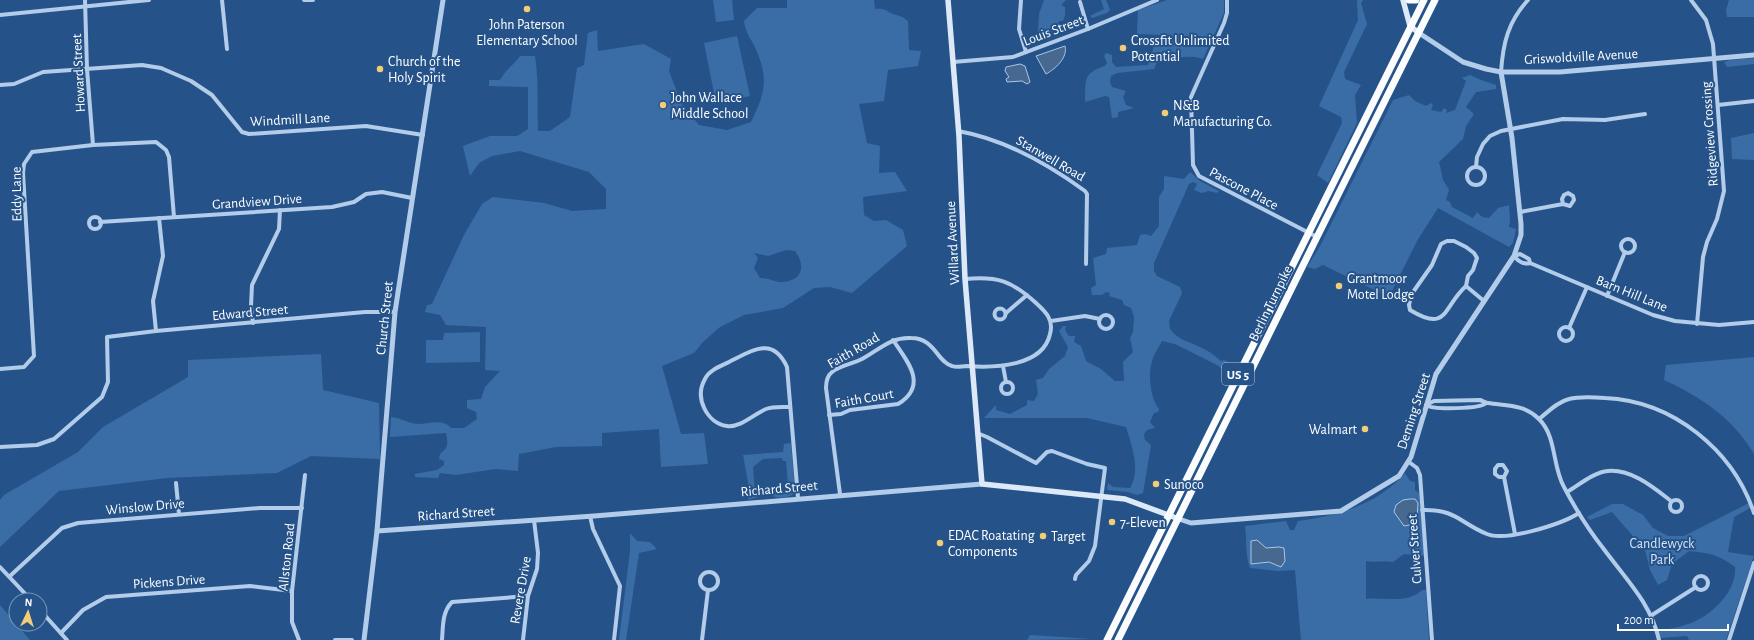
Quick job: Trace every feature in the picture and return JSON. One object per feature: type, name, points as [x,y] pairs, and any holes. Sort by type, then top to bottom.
[{"type":"highway","points":[[1409,0],[1416,0]]},
{"type":"highway","name":"Berlin Turnpike","points":[[1108,638],[1424,0]]},
{"type":"highway","name":"Berlin Turnpike","points":[[1118,640],[1435,0]]},
{"type":"highway","points":[[1108,638],[1118,640]]},
{"type":"main road","name":"Willard Avenue","points":[[948,0],[958,131],[965,279],[982,484]]},
{"type":"main road","points":[[1403,0],[1410,26],[1418,33]]},
{"type":"main road","name":"Richard Street","points":[[982,484],[1125,499],[1179,519]]},
{"type":"street","name":"Howard Street","points":[[85,0],[87,69],[93,145]]},
{"type":"street","points":[[0,15],[149,0]]},
{"type":"street","points":[[222,0],[227,48]]},
{"type":"street","points":[[304,0],[313,0]]},
{"type":"street","name":"Church Street","points":[[364,640],[377,531],[395,312],[443,0]]},
{"type":"street","points":[[1021,0],[1019,29],[1026,52]]},
{"type":"street","points":[[1139,0],[1141,6]]},
{"type":"street","name":"Louis Street","points":[[953,62],[999,59],[1026,52],[1088,29],[1157,0]]},
{"type":"street","name":"Pascone Place","points":[[1228,0],[1227,13],[1224,23],[1191,97],[1193,165],[1199,176],[1317,237]]},
{"type":"street","points":[[1501,72],[1505,38],[1518,13],[1528,0]]},
{"type":"street","name":"Ridgeview Crossing","points":[[1691,0],[1706,20],[1713,44],[1724,191],[1717,219],[1707,242],[1703,257],[1697,324]]},
{"type":"street","points":[[1080,2],[1088,29]]},
{"type":"street","name":"Griswoldville Avenue","points":[[1418,33],[1463,62],[1501,72],[1560,72],[1754,55]]},
{"type":"street","name":"Windmill Lane","points":[[0,85],[14,84],[43,72],[142,65],[161,68],[178,74],[212,95],[242,132],[249,134],[366,126],[423,135]]},
{"type":"street","name":"Deming Street","points":[[1179,519],[1191,523],[1341,511],[1399,476],[1409,462],[1436,374],[1514,256],[1520,235],[1520,212],[1510,129],[1501,72]]},
{"type":"street","points":[[1718,105],[1754,102]]},
{"type":"street","points":[[1476,167],[1478,154],[1486,139],[1495,133],[1563,119],[1605,120],[1645,114]]},
{"type":"street","name":"Stanwell Road","points":[[958,131],[982,137],[1023,152],[1085,191],[1086,264]]},
{"type":"street","name":"Eddy Lane","points":[[0,370],[24,367],[34,356],[24,164],[32,152],[38,150],[93,145],[150,142],[161,145],[169,157],[174,217]]},
{"type":"street","points":[[1476,167],[1483,170],[1486,176],[1483,183],[1477,186],[1470,183],[1467,178],[1469,170],[1476,167]]},
{"type":"street","name":"Grandview Drive","points":[[100,222],[332,207],[354,202],[366,194],[382,192],[412,198]]},
{"type":"street","points":[[1520,212],[1563,204]]},
{"type":"street","points":[[253,323],[251,306],[252,286],[279,229],[280,210]]},
{"type":"street","points":[[156,331],[153,301],[163,256],[159,218]]},
{"type":"street","points":[[1447,241],[1454,241],[1466,247],[1474,253],[1477,258],[1473,270],[1468,276],[1466,286],[1458,293],[1439,318],[1434,320],[1424,318],[1410,310],[1408,305],[1411,295],[1432,265],[1441,244],[1447,241]]},
{"type":"street","points":[[1607,296],[1625,252]]},
{"type":"street","name":"Barn Hill Lane","points":[[1514,256],[1520,254],[1529,259],[1530,263],[1653,315],[1675,321],[1697,324],[1719,325],[1754,322]]},
{"type":"street","points":[[965,279],[980,278],[1004,282],[1016,286],[1045,311],[1051,321],[1085,316],[1100,319]]},
{"type":"street","points":[[1466,286],[1484,301]]},
{"type":"street","points":[[1569,328],[1587,287]]},
{"type":"street","points":[[1006,313],[1026,295]]},
{"type":"street","name":"Edward Street","points":[[0,447],[37,445],[54,439],[102,397],[108,382],[107,337],[156,331],[365,312],[395,312]]},
{"type":"street","name":"Faith Road","points":[[840,494],[826,388],[826,380],[831,372],[862,359],[893,340],[911,338],[920,339],[931,346],[949,365],[972,367],[1016,364],[1038,352],[1046,343],[1050,334],[1051,321]]},
{"type":"street","name":"Faith Court","points":[[829,415],[841,414],[850,410],[898,404],[904,400],[909,394],[915,376],[912,368],[893,340]]},
{"type":"street","points":[[790,407],[776,407],[765,410],[729,427],[717,424],[707,416],[702,402],[701,387],[705,378],[712,371],[753,349],[763,348],[775,350],[782,356],[787,367],[798,498]]},
{"type":"street","points":[[1003,366],[1006,382]]},
{"type":"street","points":[[1539,419],[1557,405],[1569,399],[1586,397],[1616,398],[1657,409],[1689,426],[1721,456],[1734,472],[1754,513]]},
{"type":"street","points":[[1426,405],[1434,401],[1480,400],[1486,403],[1514,405],[1539,419],[1551,441],[1559,478],[1579,513],[1602,547],[1637,590],[1652,615],[1659,640]]},
{"type":"street","points":[[1426,405],[1434,408],[1479,407],[1486,403]]},
{"type":"street","points":[[977,433],[1036,463],[1047,452],[1052,451],[1087,464],[1105,468],[1094,550],[1089,561],[1075,578]]},
{"type":"street","name":"Culver Street","points":[[1409,462],[1417,468],[1420,475],[1432,640]]},
{"type":"street","points":[[1567,492],[1596,475],[1608,471],[1624,472],[1641,480],[1672,501]]},
{"type":"street","name":"Allston Road","points":[[299,640],[292,622],[292,591],[305,475]]},
{"type":"street","points":[[1504,476],[1515,534]]},
{"type":"street","points":[[176,483],[179,514]]},
{"type":"street","name":"Richard Street","points":[[377,531],[590,516],[840,494],[982,484]]},
{"type":"street","name":"Winslow Drive","points":[[10,576],[62,528],[78,523],[260,508],[302,508]]},
{"type":"street","points":[[1422,510],[1439,510],[1452,514],[1489,535],[1499,537],[1548,527],[1566,521],[1579,513]]},
{"type":"street","points":[[590,516],[593,529],[620,586],[614,640]]},
{"type":"street","name":"Revere Drive","points":[[523,640],[528,596],[537,569],[538,553],[534,520]]},
{"type":"street","points":[[1729,640],[1754,563]]},
{"type":"street","points":[[0,567],[24,592]]},
{"type":"street","points":[[710,573],[716,576],[718,582],[714,588],[708,590],[702,587],[700,580],[703,574],[710,573]]},
{"type":"street","name":"Pickens Drive","points":[[61,633],[83,610],[106,597],[250,586],[292,591]]},
{"type":"street","points":[[1652,615],[1696,587]]},
{"type":"street","points":[[702,640],[708,590]]},
{"type":"street","points":[[442,640],[445,613],[447,607],[452,602],[528,596]]},
{"type":"street","points":[[48,619],[67,640]]},
{"type":"street","points":[[335,640],[352,640]]},
{"type":"green space","points":[[713,0],[732,0],[734,20],[716,22]]},
{"type":"green space","points":[[787,0],[874,0],[875,9],[883,9],[908,21],[909,50],[921,51],[918,66],[888,70],[884,101],[859,104],[867,143],[880,146],[879,173],[895,172],[907,191],[863,197],[864,215],[874,221],[886,220],[903,230],[907,246],[852,293],[830,287],[814,288],[783,308],[744,315],[720,327],[703,342],[694,353],[662,366],[681,434],[704,433],[708,464],[661,467],[659,429],[602,433],[602,446],[556,447],[519,454],[518,471],[495,469],[456,475],[440,473],[438,478],[415,477],[415,474],[437,470],[444,465],[444,461],[439,459],[440,454],[447,445],[446,433],[390,437],[391,417],[417,424],[438,422],[451,428],[464,428],[477,419],[476,412],[467,408],[467,400],[481,399],[485,387],[500,371],[485,370],[486,327],[446,325],[440,315],[425,312],[427,305],[432,304],[464,235],[482,204],[493,197],[544,203],[572,211],[606,209],[606,189],[589,172],[520,151],[492,156],[479,163],[470,176],[463,146],[490,136],[517,136],[528,129],[528,87],[489,86],[489,80],[500,80],[520,56],[535,56],[538,131],[550,131],[570,117],[577,68],[584,65],[588,33],[597,30],[598,51],[644,44],[671,59],[669,71],[682,105],[699,125],[727,130],[751,122],[762,96],[764,80],[761,62],[744,21],[757,8],[787,8]],"holes":[[[786,250],[795,251],[800,261],[801,271],[799,275],[791,281],[778,282],[766,278],[760,278],[754,268],[758,258],[754,253],[768,256]]]},
{"type":"green space","points":[[1044,0],[1066,0],[1061,5],[1065,7],[1065,15],[1063,21],[1059,21],[1059,28],[1030,43],[1029,39],[1038,33],[1039,14]]},
{"type":"green space","points":[[1101,0],[1106,0],[1110,10],[1107,13],[1092,18],[1090,16],[1104,9]]},
{"type":"green space","points":[[1167,0],[1224,0],[1224,13],[1203,59],[1197,57],[1159,57],[1154,69],[1117,73],[1111,76],[1110,82],[1112,87],[1126,91],[1123,97],[1126,105],[1134,108],[1118,112],[1118,117],[1112,118],[1109,97],[1105,96],[1085,102],[1087,79],[1092,72],[1105,66],[1107,63],[1104,56],[1106,53],[1112,55],[1112,62],[1116,67],[1148,65],[1155,43],[1162,35],[1137,34],[1138,10]]},
{"type":"green space","points":[[1357,0],[1363,0],[1361,3],[1367,24],[1344,72],[1345,79],[1361,85],[1355,95],[1357,123],[1328,183],[1317,175],[1342,123],[1341,117],[1319,106],[1358,20]]},
{"type":"green space","points":[[1729,0],[1754,0],[1754,17],[1727,17],[1726,10]]},
{"type":"green space","points":[[737,36],[750,96],[716,103],[704,43]]},
{"type":"green space","points":[[1754,58],[1754,64],[1727,67],[1724,62],[1730,60]]},
{"type":"green space","points":[[1470,75],[1496,85],[1496,89],[1476,92],[1466,107],[1474,114],[1466,126],[1463,139],[1439,162],[1443,180],[1449,190],[1446,200],[1450,202],[1452,207],[1473,218],[1477,212],[1482,217],[1489,218],[1498,208],[1509,205],[1509,227],[1516,229],[1513,243],[1509,247],[1438,208],[1417,241],[1389,297],[1323,265],[1315,269],[1307,267],[1319,248],[1393,100],[1409,95],[1415,101],[1426,106],[1431,103],[1433,105],[1431,110],[1441,112],[1444,108],[1447,110],[1446,113],[1455,110],[1466,81],[1462,78]]},
{"type":"green space","points":[[1754,133],[1754,160],[1732,159],[1731,138]]},
{"type":"green space","points":[[1190,172],[1200,181],[1219,191],[1217,193],[1209,191],[1202,193],[1194,190],[1197,184],[1193,182],[1189,184],[1154,263],[1154,271],[1157,276],[1180,287],[1182,293],[1169,321],[1170,329],[1173,333],[1214,355],[1221,361],[1224,360],[1229,363],[1227,369],[1224,371],[1219,366],[1175,344],[1162,341],[1152,361],[1150,372],[1152,392],[1159,409],[1158,412],[1154,413],[1150,422],[1155,428],[1147,430],[1144,434],[1145,440],[1151,445],[1143,493],[1137,495],[1128,492],[1107,490],[1108,483],[1113,487],[1130,488],[1133,481],[1135,473],[1134,458],[1126,427],[1087,418],[984,418],[996,405],[996,410],[1010,414],[1027,405],[1027,400],[1034,401],[1038,394],[1036,380],[1043,378],[1049,369],[1065,356],[1068,347],[1059,331],[1063,326],[1066,326],[1065,330],[1069,336],[1075,336],[1074,342],[1081,346],[1086,361],[1101,369],[1115,381],[1124,381],[1123,362],[1133,352],[1130,338],[1133,332],[1134,317],[1131,308],[1124,305],[1122,300],[1109,296],[1110,293],[1106,292],[1102,295],[1092,295],[1091,288],[1096,285],[1093,258],[1106,254],[1107,248],[1137,245],[1140,235],[1145,234],[1151,236],[1159,226],[1159,197],[1164,189],[1164,176],[1184,179]]},
{"type":"green space","points":[[480,332],[480,362],[426,363],[426,340],[443,340],[444,333]]},
{"type":"green space","points":[[321,354],[323,390],[379,403],[380,459],[311,456],[277,473],[167,478],[59,491],[0,547],[0,500],[4,495],[78,452],[103,427],[188,377],[188,360]]},
{"type":"green space","points":[[1754,357],[1754,454],[1746,441],[1726,419],[1703,401],[1664,380],[1666,365]]},
{"type":"green space","points":[[791,443],[795,492],[791,496],[773,496],[773,493],[785,492],[785,487],[788,484],[786,461],[783,461],[782,458],[763,459],[753,467],[755,494],[759,495],[759,497],[748,500],[749,488],[743,455],[783,452],[784,444]]},
{"type":"green space","points":[[1405,473],[1410,481],[1415,482],[1415,490],[1419,493],[1425,556],[1404,554],[1393,562],[1366,561],[1366,599],[1396,599],[1410,597],[1422,590],[1426,590],[1429,640],[1301,640],[1295,570],[1278,571],[1250,568],[1248,563],[1245,526],[1286,521],[1290,530],[1294,530],[1298,521],[1342,512],[1370,500],[1395,484]]},
{"type":"green space","name":"Candlewyck Park","points":[[1749,503],[1750,508],[1734,517],[1728,552],[1754,556],[1726,640],[1689,640],[1687,636],[1659,638],[1657,631],[1688,624],[1705,616],[1727,594],[1732,585],[1735,567],[1714,555],[1689,551],[1672,564],[1667,580],[1658,585],[1650,570],[1645,550],[1612,512],[1590,520],[1587,517],[1612,504],[1623,504],[1643,515],[1653,528],[1668,536],[1684,536]]},
{"type":"green space","points":[[630,533],[637,541],[650,542],[657,549],[639,553],[626,640],[619,640],[630,551]]},
{"type":"green space","points":[[0,605],[8,614],[8,632],[23,632],[30,640],[0,640]]},
{"type":"green space","points":[[1030,635],[1092,639],[1027,640]]},
{"type":"shaded area","points":[[1065,46],[1065,55],[1063,59],[1057,66],[1046,74],[1036,56]]},
{"type":"shaded area","points":[[1020,64],[1025,66],[1030,82],[1027,84],[1022,81],[1007,82],[1006,79],[1009,77],[1005,71],[1006,67]]},
{"type":"shaded area","points":[[1415,499],[1418,503],[1417,520],[1414,524],[1404,526],[1394,512],[1396,505],[1403,500]]},
{"type":"shaded area","points":[[1257,540],[1266,548],[1284,548],[1285,561],[1281,567],[1269,562],[1251,564],[1251,541]]},
{"type":"place","name":"John Paterson Elementary School","points":[[527,9]]},
{"type":"place","name":"Crossfit Unlimited Potential","points":[[1123,48]]},
{"type":"place","name":"Church of the Holy Spirit","points":[[380,69]]},
{"type":"place","name":"John Wallace Middle School","points":[[663,105]]},
{"type":"place","name":"N&B Manufacturing Co.","points":[[1165,113]]},
{"type":"place","name":"Grantmoor Motel Lodge","points":[[1339,286]]},
{"type":"place","name":"Walmart","points":[[1365,429]]},
{"type":"place","name":"Sunoco","points":[[1156,484]]},
{"type":"place","name":"7-Eleven","points":[[1112,522]]},
{"type":"place","name":"Target","points":[[1043,536]]},
{"type":"place","name":"EDAC Roatating Components","points":[[940,543]]}]
